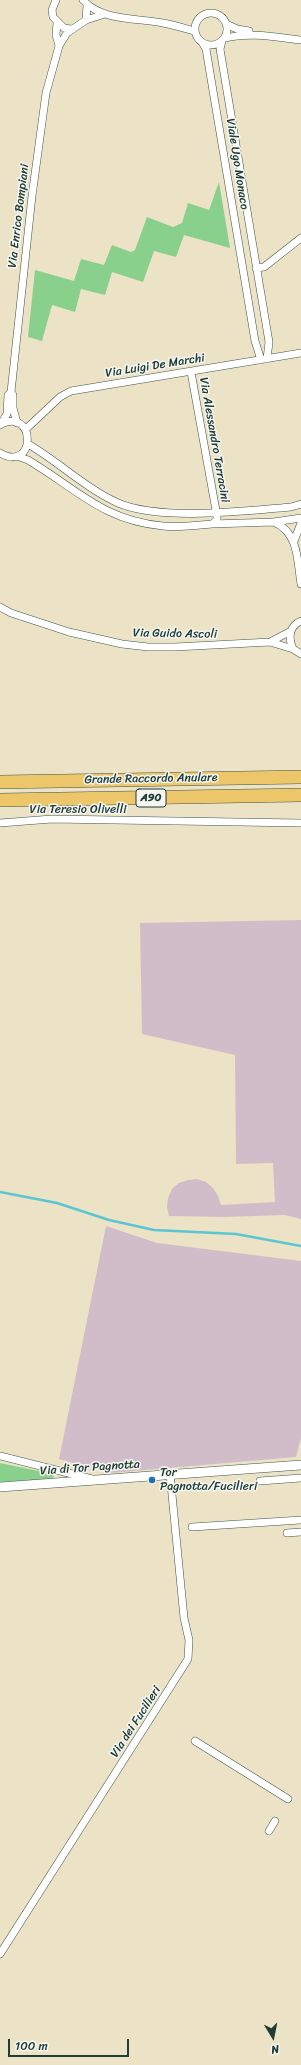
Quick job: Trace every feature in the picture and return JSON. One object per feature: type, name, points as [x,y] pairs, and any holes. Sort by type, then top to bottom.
[{"type":"highway","name":"Grande Raccordo Anulare","points":[[0,782],[301,777]]},
{"type":"highway","name":"Grande Raccordo Anulare","points":[[0,800],[301,795]]},
{"type":"street","name":"Via Enrico Bompiani","points":[[56,0],[52,10],[53,17],[57,23],[56,35],[59,46]]},
{"type":"street","points":[[85,2],[105,14],[164,23],[194,31]]},
{"type":"street","points":[[85,2],[86,20]]},
{"type":"street","points":[[254,34],[226,24],[221,16],[207,13],[203,14],[196,21],[194,31],[196,36],[203,44],[213,45],[236,35],[254,34],[301,40]]},
{"type":"street","name":"Via Enrico Bompiani","points":[[17,423],[14,413],[13,395],[11,392],[46,93],[59,46],[71,29],[80,25],[86,20],[105,14]]},
{"type":"street","points":[[57,23],[64,28],[71,29]]},
{"type":"street","points":[[224,39],[226,24]]},
{"type":"street","name":"Viale Ugo Monaco","points":[[224,39],[220,49],[269,342],[264,360]]},
{"type":"street","name":"Viale Ugo Monaco","points":[[203,44],[206,50],[257,352],[264,360]]},
{"type":"street","points":[[222,145],[236,143]]},
{"type":"street","points":[[234,218],[247,216]]},
{"type":"street","points":[[256,268],[264,267],[301,238]]},
{"type":"street","points":[[247,289],[259,287]]},
{"type":"street","name":"Via Luigi De Marchi","points":[[26,429],[60,397],[71,391],[301,354]]},
{"type":"street","name":"Via Alessandro Terracini","points":[[191,372],[215,512]]},
{"type":"street","name":"Via Enrico Bompiani","points":[[1,425],[6,418],[8,394],[11,392]]},
{"type":"street","points":[[1,425],[17,423],[26,429],[28,434],[28,444],[26,449],[17,456]]},
{"type":"street","points":[[28,444],[102,494],[119,503],[157,513],[215,512],[291,507],[301,504]]},
{"type":"street","points":[[2,455],[17,456],[28,460],[95,505],[113,515],[134,522],[164,526],[274,522],[301,518]]},
{"type":"street","points":[[212,524],[217,520],[215,512]]},
{"type":"street","points":[[274,522],[283,526],[294,541],[301,584]]},
{"type":"street","points":[[294,541],[301,523]]},
{"type":"street","name":"Via Guido Ascoli","points":[[0,607],[11,613]]},
{"type":"street","name":"Via Guido Ascoli","points":[[0,612],[11,613],[94,638],[148,647],[209,646],[270,642],[293,649],[301,654]]},
{"type":"street","points":[[293,649],[291,643],[291,631],[300,619]]},
{"type":"street","name":"Via Guido Ascoli","points":[[270,642],[291,631]]},
{"type":"street","name":"Via Teresio Olivelli","points":[[0,823],[52,819],[301,823]]},
{"type":"street","points":[[0,1456],[98,1480]]},
{"type":"street","name":"Via di Tor Pagnotta","points":[[0,1487],[301,1465]]},
{"type":"street","name":"Via dei Fucilieri","points":[[0,1954],[188,1659],[189,1640],[184,1618],[170,1474]]},
{"type":"street","points":[[260,1481],[301,1478]]},
{"type":"street","points":[[192,1527],[301,1520]]},
{"type":"street","points":[[287,1533],[301,1532]]},
{"type":"street","points":[[195,1741],[288,1799]]},
{"type":"street","points":[[269,1831],[275,1822]]},
{"type":"shaded area","points":[[301,920],[301,1219],[285,1215],[224,1217],[169,1216],[167,1207],[168,1198],[172,1189],[179,1183],[188,1180],[197,1179],[206,1182],[213,1188],[221,1205],[275,1202],[273,1163],[236,1164],[235,1055],[142,1034],[140,923]]},
{"type":"shaded area","points":[[106,1226],[157,1243],[301,1261],[301,1438],[296,1457],[111,1473],[59,1459]]},
{"type":"green space","points":[[219,182],[230,248],[184,235],[176,257],[154,251],[143,282],[112,272],[105,295],[81,289],[75,312],[52,305],[42,341],[28,337],[35,270],[74,281],[81,259],[104,265],[112,245],[131,252],[135,250],[147,217],[173,227],[182,223],[188,203],[209,210]]},
{"type":"green space","points":[[0,1463],[53,1474],[54,1477],[50,1479],[0,1482]]},
{"type":"waterway","points":[[0,1192],[57,1203],[109,1220],[154,1230],[236,1234],[301,1246]]},
{"type":"place","name":"Tor Pagnotta/Fucilieri","points":[[152,1480]]}]
